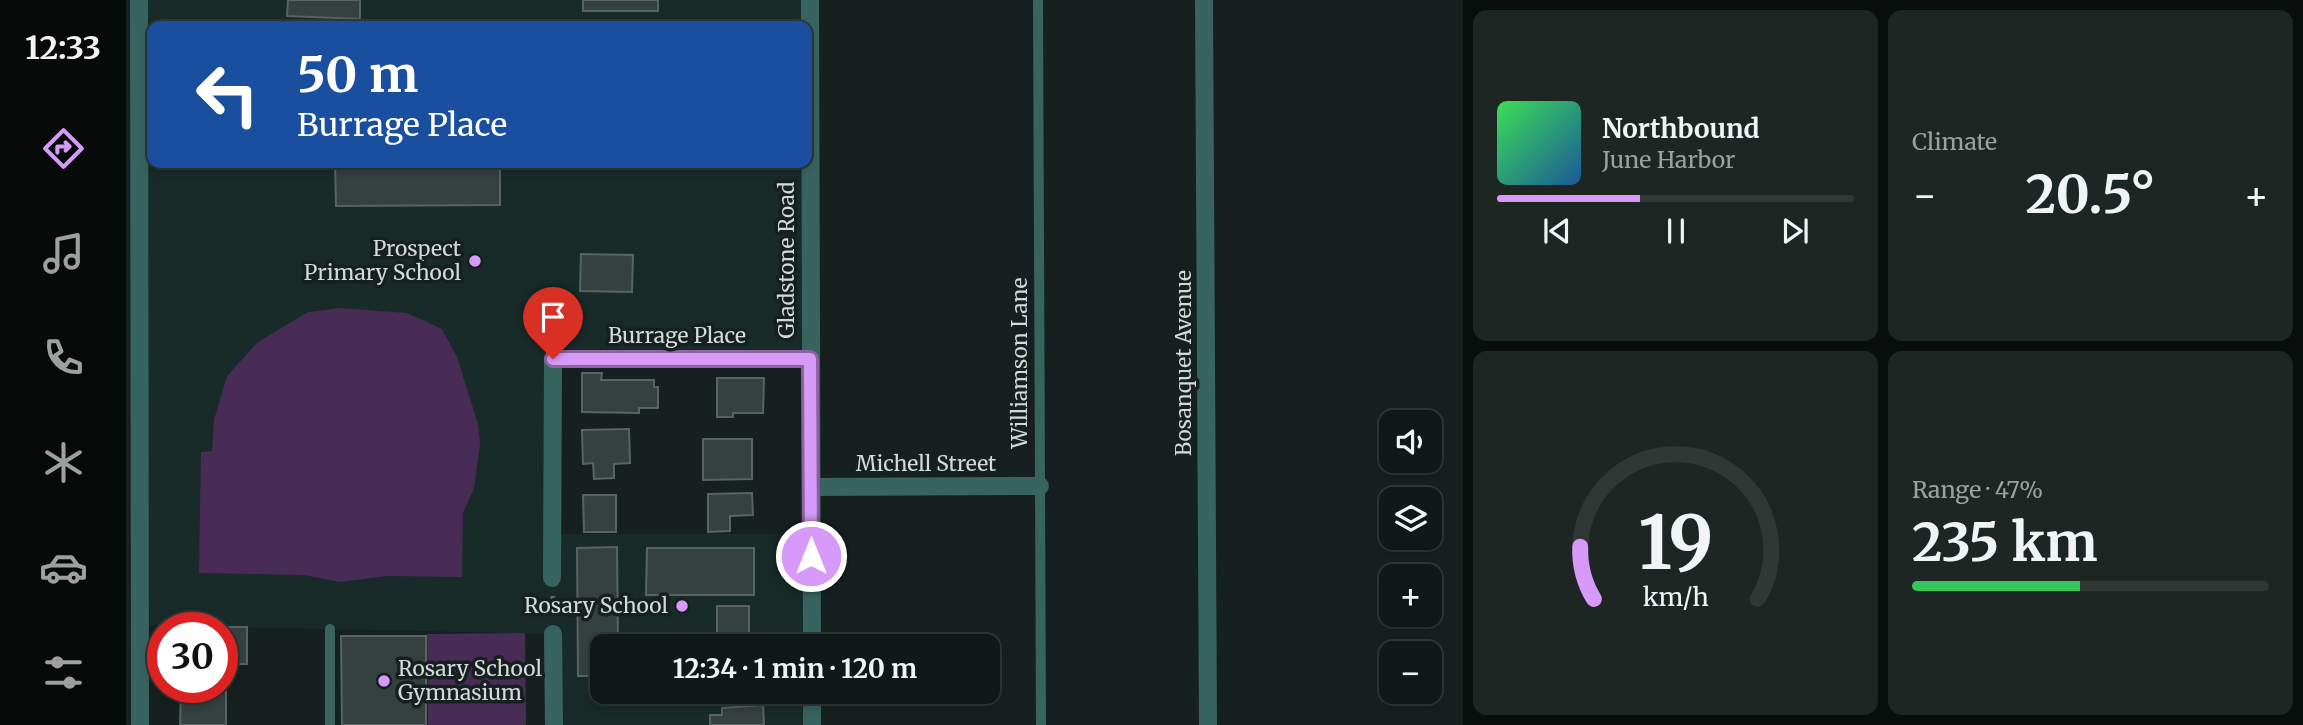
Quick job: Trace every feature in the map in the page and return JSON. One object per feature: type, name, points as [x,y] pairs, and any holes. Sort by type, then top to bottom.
[{"type":"street","points":[[139,0],[140,725]]},
{"type":"street","name":"Gladstone Road","points":[[810,0],[810,21]]},
{"type":"street","name":"Bosanquet Avenue","points":[[1204,0],[1208,725]]},
{"type":"street","name":"Gladstone Road","points":[[810,168],[811,634]]},
{"type":"street","name":"Burrage Place","points":[[552,578],[553,359],[810,359]]},
{"type":"street","name":"Michell Street","points":[[811,487],[1040,486]]},
{"type":"street","points":[[553,634],[554,725]]},
{"type":"street","points":[[812,704],[812,725]]},
{"type":"lane","name":"Williamson Lane","points":[[1038,0],[1041,725]]},
{"type":"lane","points":[[330,629],[330,725]]},
{"type":"path","points":[[552,578],[553,634]]},
{"type":"shaded area","name":"Prospect Primary School","points":[[139,0],[810,0],[810,21],[147,21],[147,168],[810,168],[810,359],[553,359],[553,534],[811,534],[812,634],[590,634],[590,704],[812,704],[812,725],[554,725],[553,634],[238,627],[238,612],[147,612],[147,625],[140,625]]},
{"type":"shaded area","points":[[340,308],[407,313],[442,329],[457,357],[478,424],[480,444],[474,488],[463,513],[462,577],[388,576],[340,582],[304,575],[199,573],[201,452],[212,451],[214,420],[227,376],[258,342],[308,312]]},
{"type":"shaded area","points":[[525,633],[526,725],[428,725],[427,634]]},
{"type":"building","points":[[288,0],[360,0],[360,19],[287,16]]},
{"type":"building","points":[[583,0],[658,0],[658,11],[583,11]]},
{"type":"building","points":[[335,168],[500,168],[500,205],[336,206]]},
{"type":"building","points":[[581,254],[633,255],[632,292],[580,291]]},
{"type":"building","points":[[582,373],[602,373],[601,380],[654,380],[654,387],[658,387],[658,408],[639,408],[639,413],[582,412]]},
{"type":"building","points":[[717,378],[764,378],[763,413],[733,413],[733,417],[717,417]]},
{"type":"building","points":[[629,429],[630,463],[614,464],[614,478],[594,479],[593,463],[583,464],[582,430]]},
{"type":"building","points":[[703,439],[752,439],[752,479],[703,480]]},
{"type":"building","points":[[752,493],[753,515],[730,516],[730,531],[708,532],[708,494]]},
{"type":"building","points":[[583,495],[616,495],[616,532],[584,532]]},
{"type":"building","points":[[617,547],[618,634],[590,634],[590,676],[578,676],[577,548]]},
{"type":"building","points":[[647,548],[754,548],[754,595],[646,595]]},
{"type":"building","points":[[717,606],[749,606],[749,634],[717,634]]},
{"type":"building","points":[[238,627],[247,627],[247,664],[238,664]]},
{"type":"building","name":"Rosary School Gymnasium","points":[[341,636],[426,636],[426,725],[342,725]]},
{"type":"building","points":[[181,703],[226,703],[226,725],[180,725]]},
{"type":"building","points":[[763,705],[764,725],[710,725],[710,715],[722,715],[722,708]]},
{"type":"place","name":"Prospect Primary School","points":[[475,261]]},
{"type":"place","name":"Rosary School","points":[[682,606]]},
{"type":"place","name":"Rosary School Gymnasium","points":[[384,681]]},
{"type":"route","points":[[553,359],[810,359],[811,556]]}]
